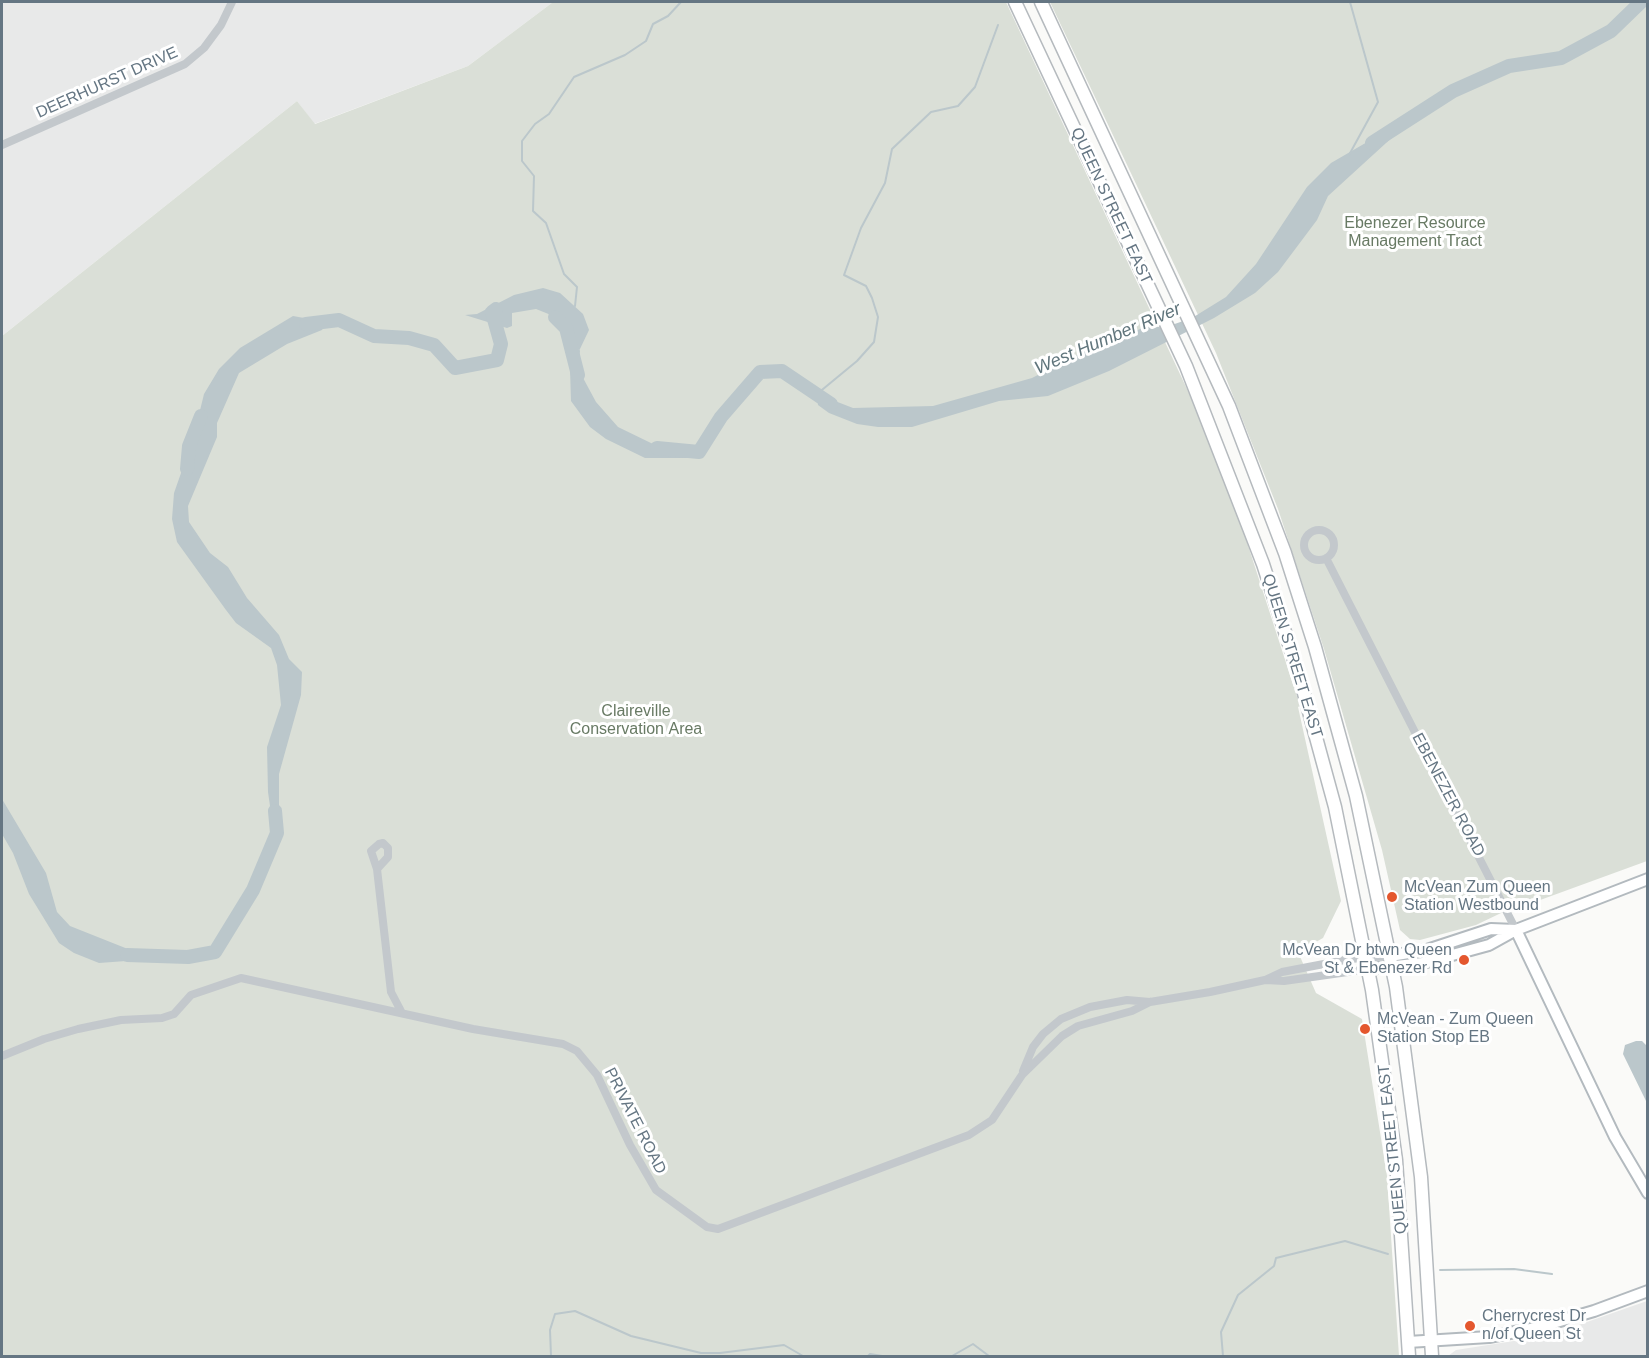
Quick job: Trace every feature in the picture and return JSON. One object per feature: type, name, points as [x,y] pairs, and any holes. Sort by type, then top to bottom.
[{"type":"main road","name":"QUEEN STREET EAST","points":[[1014,2],[1186,366],[1233,481],[1290,644],[1335,807],[1368,963],[1396,1160],[1409,1356]]},
{"type":"main road","name":"QUEEN STREET EAST","points":[[1041,2],[1207,357],[1265,498],[1315,647],[1356,796],[1392,961],[1408,1066],[1421,1177],[1432,1356]]},
{"type":"main road","points":[[1368,963],[1459,955],[1497,942],[1516,930],[1647,879]]},
{"type":"main road","name":"EBENEZER ROAD","points":[[1516,930],[1615,1137],[1647,1194]]},
{"type":"main road","points":[[1408,1342],[1489,1337],[1536,1328],[1586,1314],[1647,1292]]},
{"type":"street","name":"DEERHURST DRIVE","points":[[2,145],[185,64],[204,48],[221,25],[232,2]]},
{"type":"street","name":"EBENEZER ROAD","points":[[1326,558],[1509,910],[1516,930]]},
{"type":"street","points":[[377,869],[391,992],[402,1013]]},
{"type":"street","points":[[1022,1075],[1048,1048],[1078,1026],[1132,1011],[1150,1002],[1265,980],[1282,972],[1368,963]]},
{"type":"street","name":"PRIVATE ROAD","points":[[2,1056],[44,1038],[78,1029],[121,1020],[162,1018],[174,1014],[191,995],[242,978],[473,1029],[563,1044],[577,1051],[597,1075],[634,1155],[656,1190],[707,1227],[718,1229],[969,1136],[992,1120],[1022,1075]]},
{"type":"street","points":[[1022,1075],[1033,1047],[1043,1034],[1061,1019],[1090,1007],[1127,1000],[1150,1002]]},
{"type":"shaded area","points":[[2,2],[553,2],[468,66],[314,124],[297,101],[2,336]]},
{"type":"shaded area","points":[[1397,133],[1328,196],[1317,220],[1278,272],[1255,293],[1214,318],[1109,371],[1048,396],[999,401],[912,427],[878,427],[857,424],[829,413],[818,405],[817,394],[853,408],[933,406],[1032,378],[1095,346],[1151,325],[1163,328],[1192,318],[1226,297],[1256,264],[1307,187],[1331,163],[1381,134]]},
{"type":"shaded area","points":[[543,288],[560,293],[583,314],[589,330],[579,351],[568,329],[551,315],[536,309],[512,313],[512,326],[507,328],[465,315],[477,314],[514,295]]},
{"type":"shaded area","points":[[293,316],[326,322],[322,330],[287,344],[239,373],[217,423],[217,437],[188,506],[189,522],[210,553],[228,567],[247,598],[279,635],[289,659],[302,672],[301,695],[279,774],[279,821],[276,827],[272,820],[268,792],[267,747],[281,705],[277,665],[271,648],[236,623],[177,542],[172,519],[174,493],[193,439],[204,394],[219,369],[240,348]]},
{"type":"shaded area","points":[[578,356],[582,376],[596,402],[618,427],[653,444],[677,450],[705,449],[703,454],[686,458],[645,458],[606,439],[590,427],[571,401],[570,369],[574,357]]},
{"type":"shaded area","points":[[2,799],[46,873],[57,912],[70,926],[153,959],[99,963],[74,953],[59,943],[29,894],[13,853],[2,834]]},
{"type":"shaded area","points":[[1642,1041],[1647,1046],[1647,1103],[1623,1054],[1625,1045]]},
{"type":"shaded area","points":[[1647,1301],[1647,1356],[1448,1356],[1456,1350],[1520,1340],[1567,1329]]},
{"type":"green space","name":"Claireville Conservation Area","points":[[553,2],[1006,2],[1194,404],[1244,533],[1300,706],[1298,707],[1341,901],[1323,938],[1298,952],[1316,993],[1362,1019],[1387,1176],[1399,1356],[2,1356],[2,336],[297,101],[315,124],[468,66]]},
{"type":"green space","name":"Ebenezer Resource Management Tract","points":[[1050,2],[1647,2],[1647,861],[1532,903],[1522,903],[1476,925],[1420,940],[1410,939],[1400,930],[1382,850],[1324,649],[1278,509],[1216,353]]},
{"type":"waterway","points":[[575,306],[577,287],[564,274],[546,223],[533,211],[534,176],[522,161],[522,141],[535,124],[549,114],[574,77],[625,55],[646,41],[653,24],[668,16],[681,2]]},
{"type":"waterway","points":[[1349,155],[1378,102],[1350,2]]},
{"type":"waterway","name":"West Humber River","points":[[1372,143],[1453,91],[1509,66],[1561,58],[1611,31],[1641,2]]},
{"type":"waterway","points":[[817,394],[857,361],[874,342],[878,317],[872,298],[866,286],[844,275],[861,228],[885,183],[892,149],[931,112],[958,106],[975,87],[998,25]]},
{"type":"waterway","name":"West Humber River","points":[[306,324],[339,320],[374,336],[409,338],[434,345],[455,368],[497,360],[501,344],[492,312],[496,309]]},
{"type":"waterway","name":"West Humber River","points":[[555,317],[566,328],[578,375]]},
{"type":"waterway","points":[[578,356],[579,351]]},
{"type":"waterway","name":"West Humber River","points":[[657,448],[699,452],[721,417],[760,372],[782,371],[831,404]]},
{"type":"waterway","name":"West Humber River","points":[[187,469],[189,446],[201,416]]},
{"type":"waterway","name":"West Humber River","points":[[127,955],[188,957],[215,952],[253,890],[277,833],[275,811]]},
{"type":"waterway","points":[[1223,1356],[1221,1332],[1238,1295],[1274,1266],[1276,1258],[1345,1241],[1388,1254]]},
{"type":"waterway","points":[[1440,1270],[1514,1269],[1552,1274]]},
{"type":"waterway","points":[[551,1356],[550,1330],[555,1314],[575,1311],[631,1336],[701,1353],[720,1353],[784,1345],[803,1356]]},
{"type":"waterway","points":[[952,1356],[973,1344],[989,1356]]},
{"type":"waterway","points":[[868,1356],[870,1354],[882,1356]]},
{"type":"place","name":"McVean Zum Queen Station Westbound","points":[[1392,897]]},
{"type":"place","name":"McVean Dr btwn Queen St & Ebenezer Rd","points":[[1464,960]]},
{"type":"place","name":"McVean - Zum Queen Station Stop EB","points":[[1365,1029]]},
{"type":"place","name":"Cherrycrest Dr n/of Queen St","points":[[1470,1326]]}]
